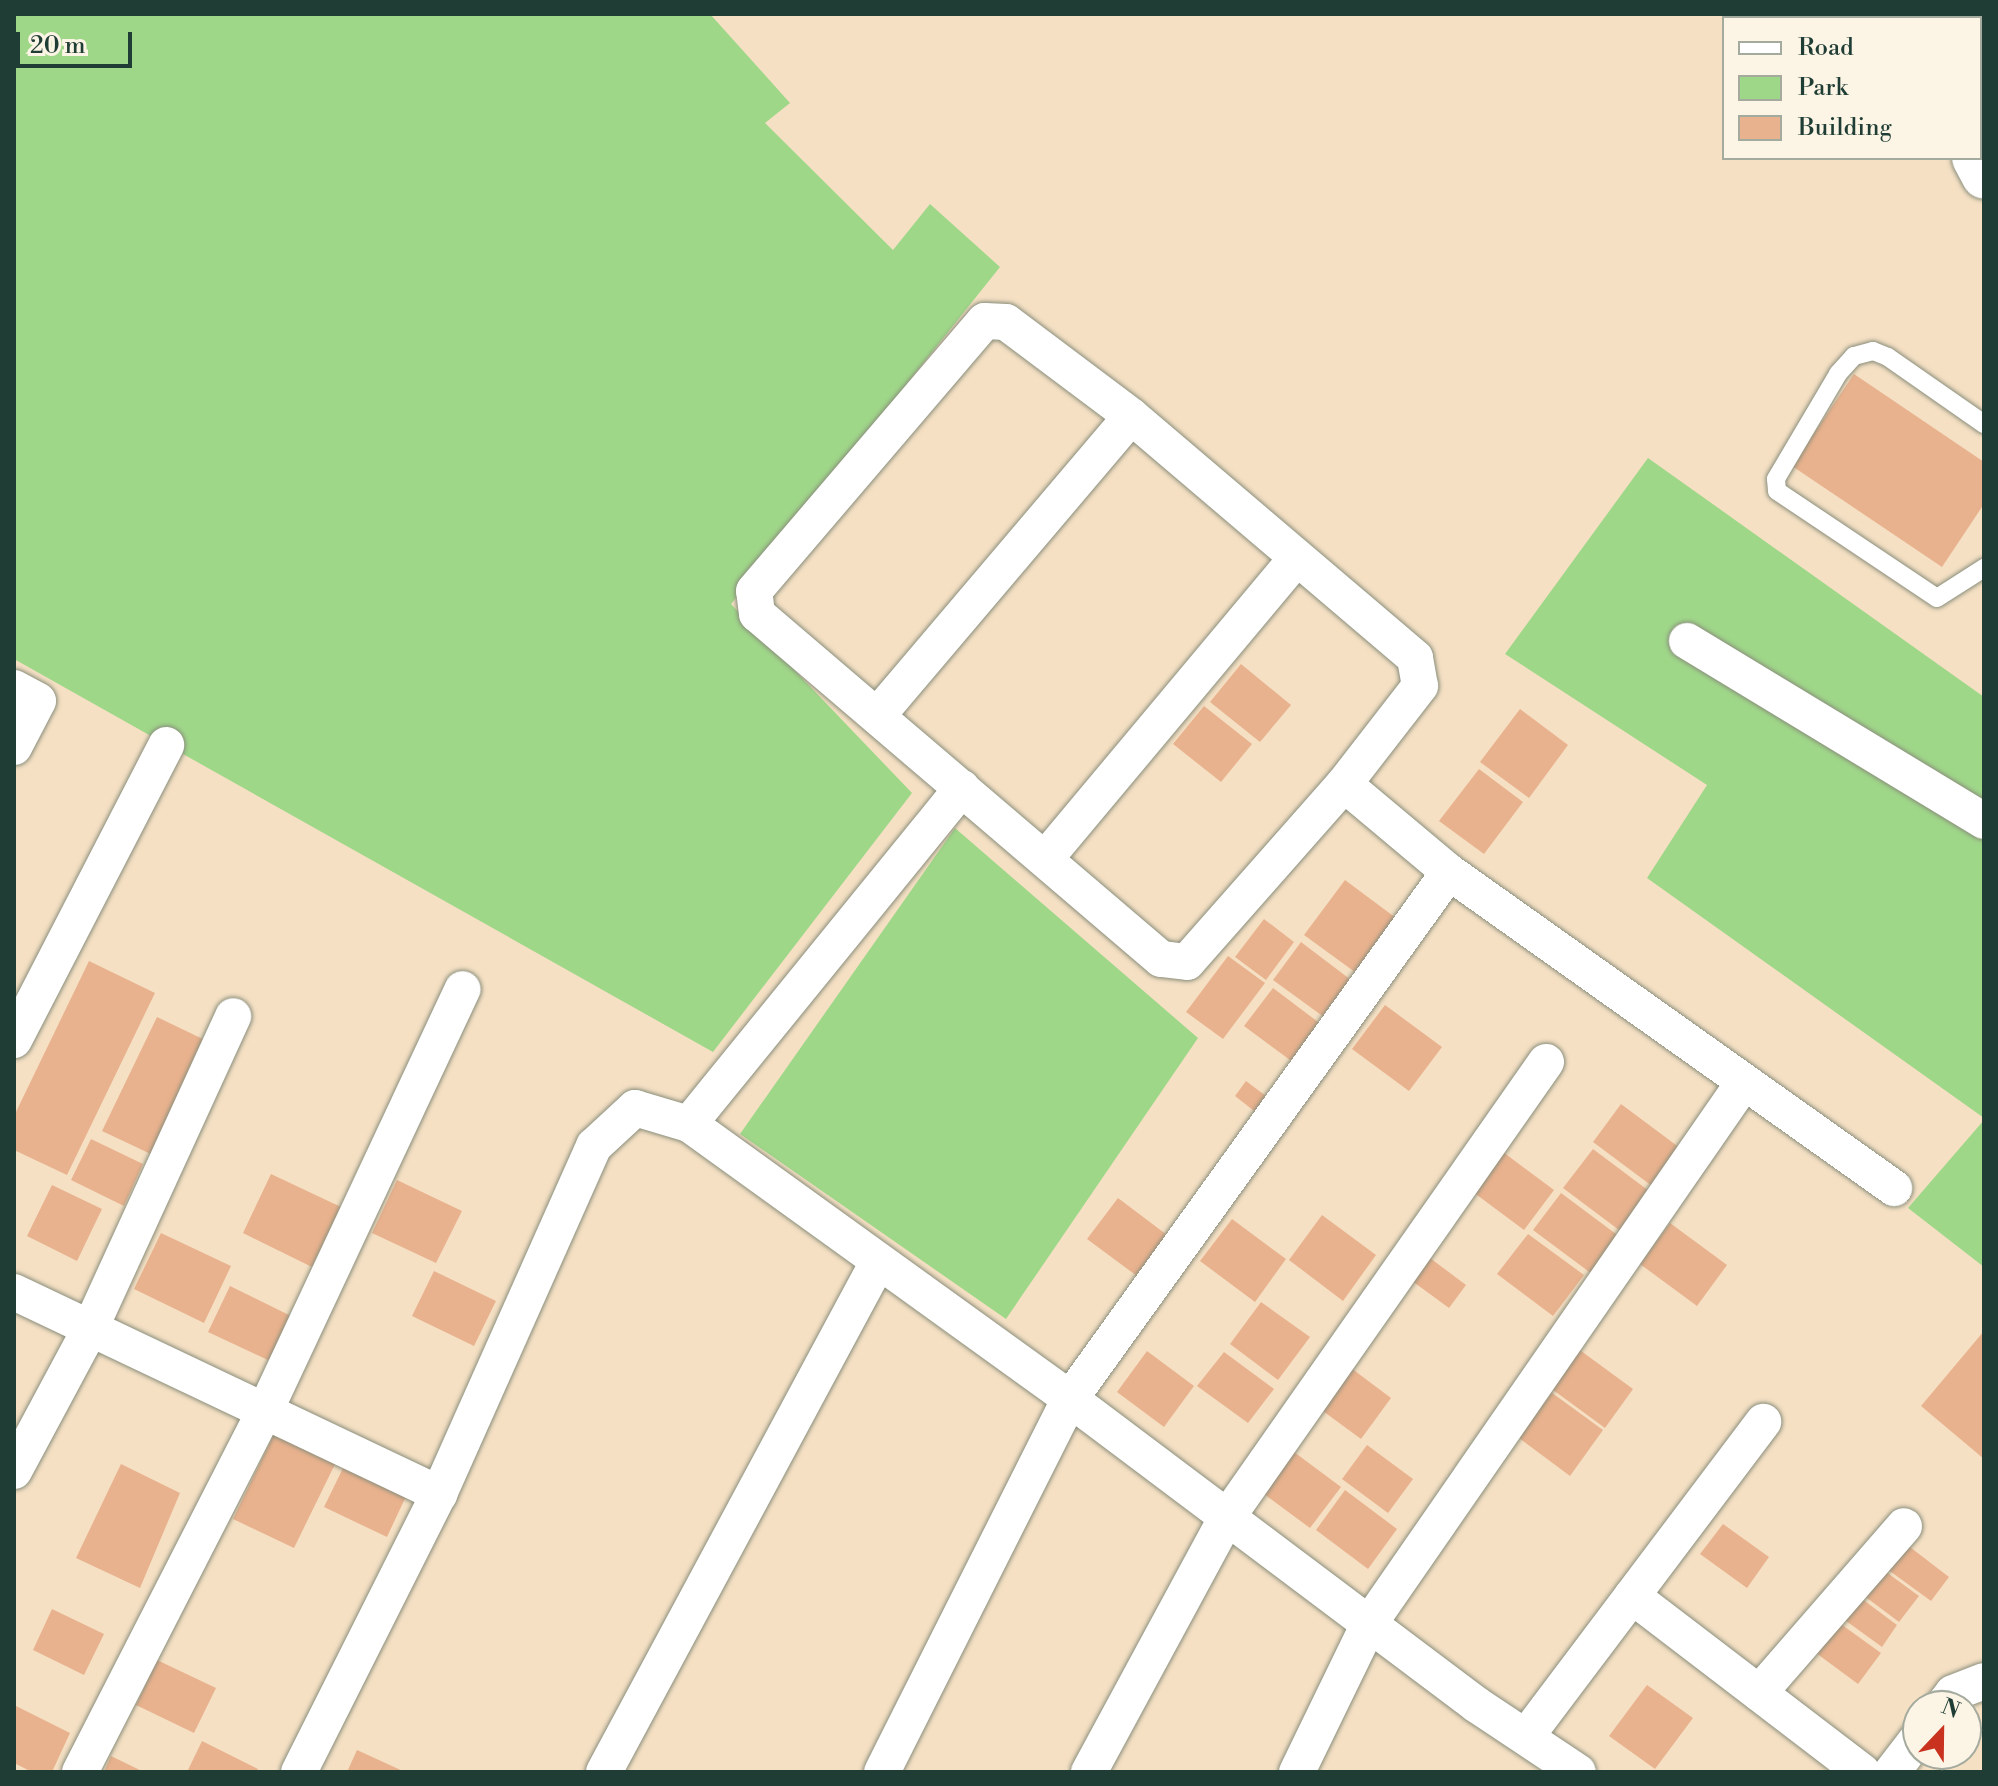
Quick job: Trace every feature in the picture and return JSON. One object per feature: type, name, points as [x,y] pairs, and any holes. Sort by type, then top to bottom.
[{"type":"street","points":[[985,321],[1006,322],[1131,416],[1295,560],[1415,658],[1420,686],[1344,784],[1187,962],[1161,959],[757,614],[754,591],[985,321]]},
{"type":"street","points":[[877,716],[1131,416]]},
{"type":"street","points":[[1045,859],[1295,560]]},
{"type":"street","points":[[1687,641],[1984,821]]},
{"type":"street","points":[[14,688],[38,701],[14,747]]},
{"type":"street","points":[[14,1040],[166,745]]},
{"type":"street","points":[[1344,784],[1449,872],[1894,1188]]},
{"type":"street","points":[[689,1124],[962,788]]},
{"type":"street","points":[[882,1772],[1070,1399],[1449,872]]},
{"type":"street","points":[[80,1772],[264,1413],[463,989]]},
{"type":"street","points":[[14,1471],[90,1329],[233,1016]]},
{"type":"street","points":[[1089,1772],[1226,1519],[1546,1062]]},
{"type":"street","points":[[1297,1772],[1369,1624],[1744,1082]]},
{"type":"street","points":[[299,1772],[439,1494],[594,1146],[635,1108],[689,1124],[1070,1399],[1477,1705],[1528,1734],[1578,1772]]},
{"type":"street","points":[[604,1772],[878,1262]]},
{"type":"street","points":[[14,1292],[439,1494]]},
{"type":"street","points":[[1528,1734],[1763,1422]]},
{"type":"street","points":[[1759,1693],[1904,1526]]},
{"type":"street","points":[[1632,1596],[1862,1772]]},
{"type":"street","points":[[1961,1690],[1984,1681]]},
{"type":"lane","points":[[1984,424],[1888,357],[1873,351],[1854,356],[1838,374],[1776,479],[1777,491],[1937,598],[1984,568]]},
{"type":"green space","points":[[14,14],[710,14],[790,103],[765,123],[893,250],[930,204],[1000,267],[731,604],[912,793],[713,1052],[14,659]]},
{"type":"green space","points":[[1648,458],[1984,697],[1984,1118],[1647,878],[1707,785],[1505,654]]},
{"type":"green space","points":[[955,828],[1198,1038],[1006,1319],[740,1134]]},
{"type":"green space","points":[[1984,1120],[1984,1267],[1908,1208]]},
{"type":"building","points":[[1854,374],[1984,462],[1984,504],[1942,567],[1792,466]]},
{"type":"building","points":[[1241,664],[1291,705],[1260,742],[1210,702]]},
{"type":"building","points":[[1204,706],[1252,744],[1221,782],[1173,744]]},
{"type":"building","points":[[1520,709],[1568,745],[1529,798],[1480,762]]},
{"type":"building","points":[[1479,769],[1523,802],[1484,854],[1439,821]]},
{"type":"building","points":[[1345,880],[1400,921],[1359,975],[1304,935]]},
{"type":"building","points":[[1264,919],[1294,942],[1266,980],[1235,957]]},
{"type":"building","points":[[1301,942],[1355,983],[1328,1020],[1273,980]]},
{"type":"building","points":[[1228,956],[1265,983],[1223,1039],[1186,1012]]},
{"type":"building","points":[[89,961],[155,993],[67,1175],[14,1150],[14,1116]]},
{"type":"building","points":[[1273,988],[1326,1028],[1298,1066],[1244,1026]]},
{"type":"building","points":[[1385,1005],[1442,1047],[1409,1091],[1352,1049]]},
{"type":"building","points":[[157,1017],[209,1042],[155,1156],[102,1131]]},
{"type":"building","points":[[1246,1081],[1270,1099],[1258,1114],[1235,1096]]},
{"type":"building","points":[[1621,1104],[1680,1148],[1652,1186],[1593,1142]]},
{"type":"building","points":[[91,1139],[143,1164],[124,1206],[71,1180]]},
{"type":"building","points":[[1499,1149],[1554,1190],[1524,1230],[1469,1189]]},
{"type":"building","points":[[1593,1149],[1653,1194],[1623,1233],[1563,1188]]},
{"type":"building","points":[[271,1174],[341,1207],[312,1267],[243,1233]]},
{"type":"building","points":[[397,1180],[462,1211],[436,1263],[372,1233]]},
{"type":"building","points":[[52,1185],[102,1209],[77,1261],[27,1236]]},
{"type":"building","points":[[1561,1193],[1620,1237],[1592,1274],[1533,1230]]},
{"type":"building","points":[[1118,1198],[1175,1241],[1145,1282],[1087,1239]]},
{"type":"building","points":[[1322,1215],[1376,1255],[1343,1301],[1289,1260]]},
{"type":"building","points":[[1232,1219],[1286,1259],[1255,1302],[1200,1261]]},
{"type":"building","points":[[1670,1223],[1727,1265],[1697,1306],[1640,1264]]},
{"type":"building","points":[[161,1233],[231,1266],[204,1323],[134,1289]]},
{"type":"building","points":[[1528,1234],[1584,1275],[1553,1316],[1497,1274]]},
{"type":"building","points":[[1426,1255],[1466,1285],[1449,1308],[1408,1278]]},
{"type":"building","points":[[434,1271],[496,1301],[474,1346],[412,1316]]},
{"type":"building","points":[[230,1286],[291,1316],[270,1361],[208,1332]]},
{"type":"building","points":[[1261,1302],[1310,1337],[1278,1380],[1230,1344]]},
{"type":"building","points":[[1984,1331],[1984,1459],[1921,1406]]},
{"type":"building","points":[[1577,1348],[1633,1389],[1605,1428],[1549,1387]]},
{"type":"building","points":[[1147,1351],[1194,1386],[1164,1427],[1117,1392]]},
{"type":"building","points":[[1224,1352],[1274,1389],[1248,1423],[1197,1386]]},
{"type":"building","points":[[1343,1362],[1391,1398],[1361,1439],[1312,1403]]},
{"type":"building","points":[[1544,1387],[1603,1430],[1570,1476],[1511,1432]]},
{"type":"building","points":[[278,1426],[339,1456],[294,1548],[233,1519]]},
{"type":"building","points":[[1367,1445],[1413,1479],[1388,1513],[1342,1479]]},
{"type":"building","points":[[1290,1449],[1341,1487],[1310,1528],[1260,1491]]},
{"type":"building","points":[[346,1462],[408,1492],[387,1537],[324,1507]]},
{"type":"building","points":[[121,1464],[180,1493],[140,1588],[76,1558]]},
{"type":"building","points":[[1345,1490],[1397,1529],[1368,1569],[1316,1530]]},
{"type":"building","points":[[1723,1524],[1769,1557],[1747,1588],[1700,1554]]},
{"type":"building","points":[[1906,1544],[1949,1577],[1931,1601],[1887,1569]]},
{"type":"building","points":[[1882,1569],[1919,1596],[1899,1622],[1863,1595]]},
{"type":"building","points":[[1858,1596],[1897,1625],[1882,1647],[1842,1618]]},
{"type":"building","points":[[52,1609],[104,1634],[84,1675],[33,1650]]},
{"type":"building","points":[[1838,1622],[1881,1653],[1858,1684],[1816,1653]]},
{"type":"building","points":[[157,1660],[216,1688],[194,1733],[136,1705]]},
{"type":"building","points":[[1647,1685],[1693,1718],[1655,1769],[1609,1736]]},
{"type":"building","points":[[14,1705],[70,1733],[52,1772],[32,1772],[14,1763]]},
{"type":"building","points":[[202,1741],[258,1769],[256,1772],[187,1772]]},
{"type":"building","points":[[357,1750],[405,1772],[347,1772]]},
{"type":"building","points":[[111,1756],[144,1772],[104,1772]]}]
